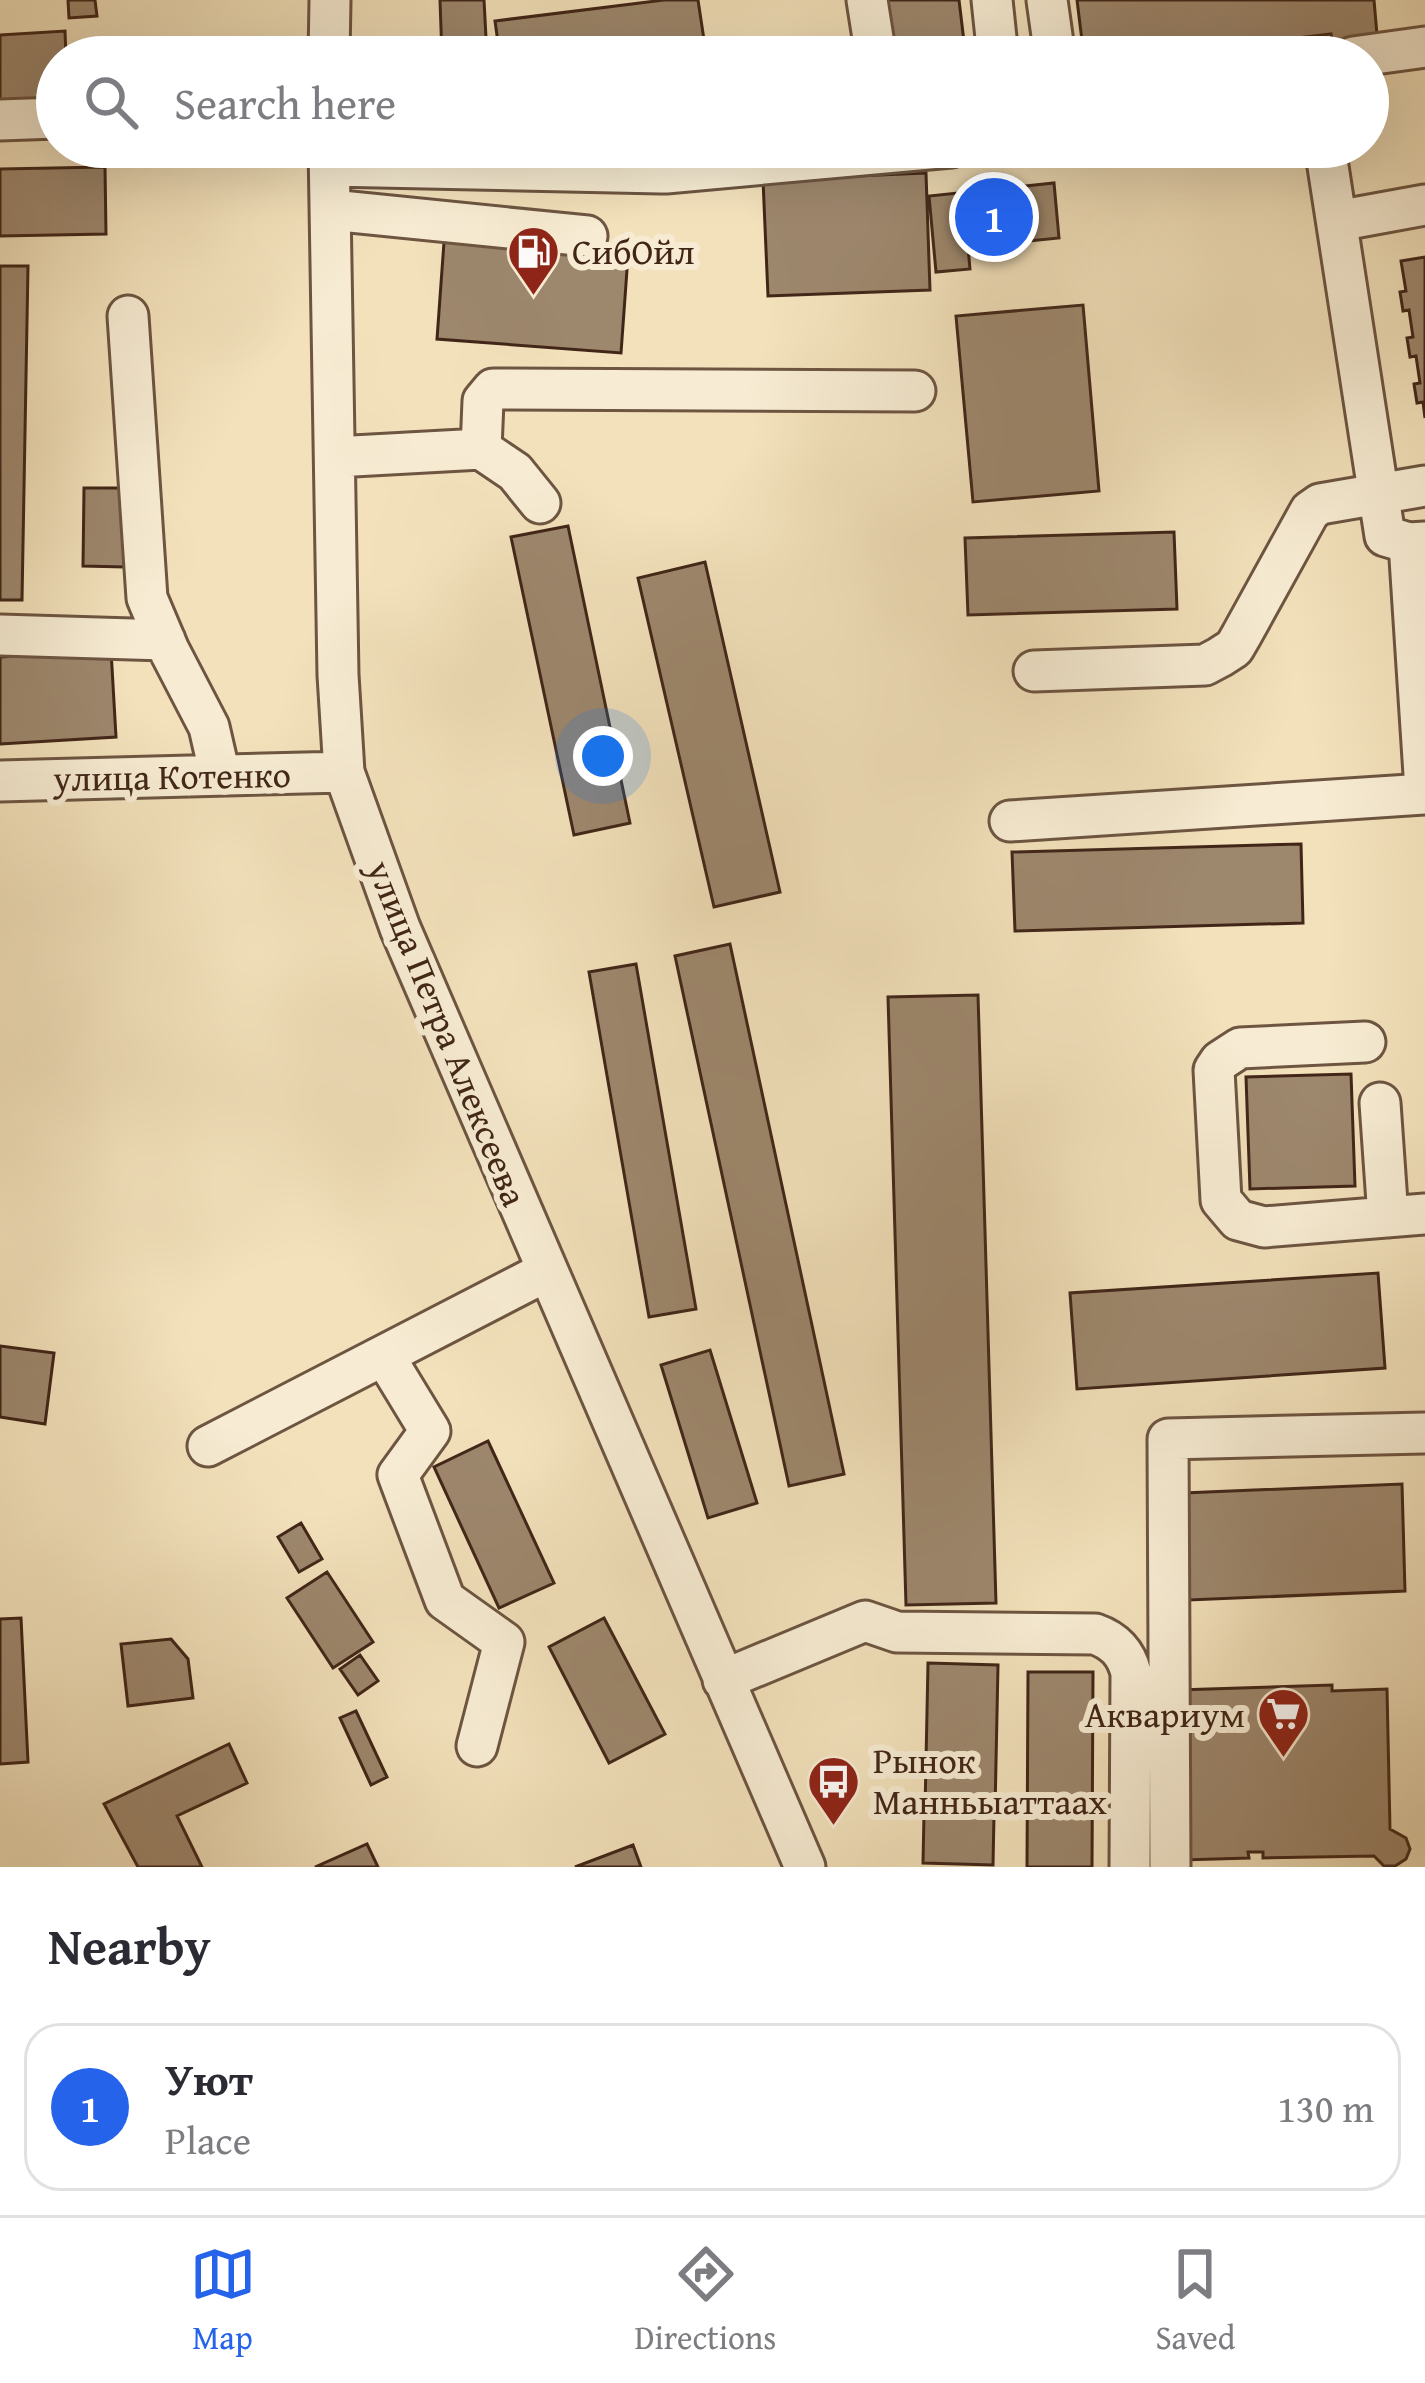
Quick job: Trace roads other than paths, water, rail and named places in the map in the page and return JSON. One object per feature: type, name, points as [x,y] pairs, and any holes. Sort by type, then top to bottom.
[{"type":"street","points":[[329,36],[330,0]]},
{"type":"street","points":[[867,0],[873,36]]},
{"type":"street","points":[[992,0],[996,36]]},
{"type":"street","points":[[1047,0],[1052,36]]},
{"type":"street","points":[[1389,52],[1425,47]]},
{"type":"street","points":[[0,120],[36,119]]},
{"type":"street","name":"улица Петра Алексеева","points":[[330,168],[344,772],[400,928],[805,1867]]},
{"type":"street","points":[[558,168],[661,173],[717,168]]},
{"type":"street","points":[[661,173],[668,168]]},
{"type":"street","points":[[1010,820],[1425,792],[1417,543],[1385,536],[1328,168]]},
{"type":"street","points":[[1337,220],[1425,205]]},
{"type":"street","points":[[331,209],[587,236]]},
{"type":"street","points":[[128,316],[147,598],[209,727],[220,775]]},
{"type":"street","points":[[482,449],[483,401],[493,389],[916,391]]},
{"type":"street","points":[[335,457],[482,449],[515,472],[540,503]]},
{"type":"street","points":[[1034,671],[1204,665],[1234,648],[1310,511],[1320,504],[1425,486]]},
{"type":"street","points":[[0,635],[165,640]]},
{"type":"street","name":"улица Котенко","points":[[0,781],[344,772]]},
{"type":"street","points":[[1365,1042],[1240,1048],[1220,1061],[1214,1070],[1221,1200],[1238,1220],[1264,1227],[1406,1215],[1379,1103]]},
{"type":"street","points":[[208,1446],[547,1270]]},
{"type":"street","points":[[385,1357],[430,1431],[398,1475],[445,1600],[504,1642],[477,1746]]},
{"type":"street","points":[[1170,1867],[1168,1439],[1425,1433]]},
{"type":"street","points":[[723,1680],[865,1621],[897,1632],[1095,1634],[1109,1639],[1128,1660],[1131,1673],[1130,1867]]},
{"type":"place","name":"Уют","points":[[994,217]]},
{"type":"place","name":"СибОйл","points":[[533,297]]},
{"type":"place","name":"Аквариум","points":[[1284,1760]]},
{"type":"place","name":"Рынок Манньыаттаах","points":[[834,1827]]}]
